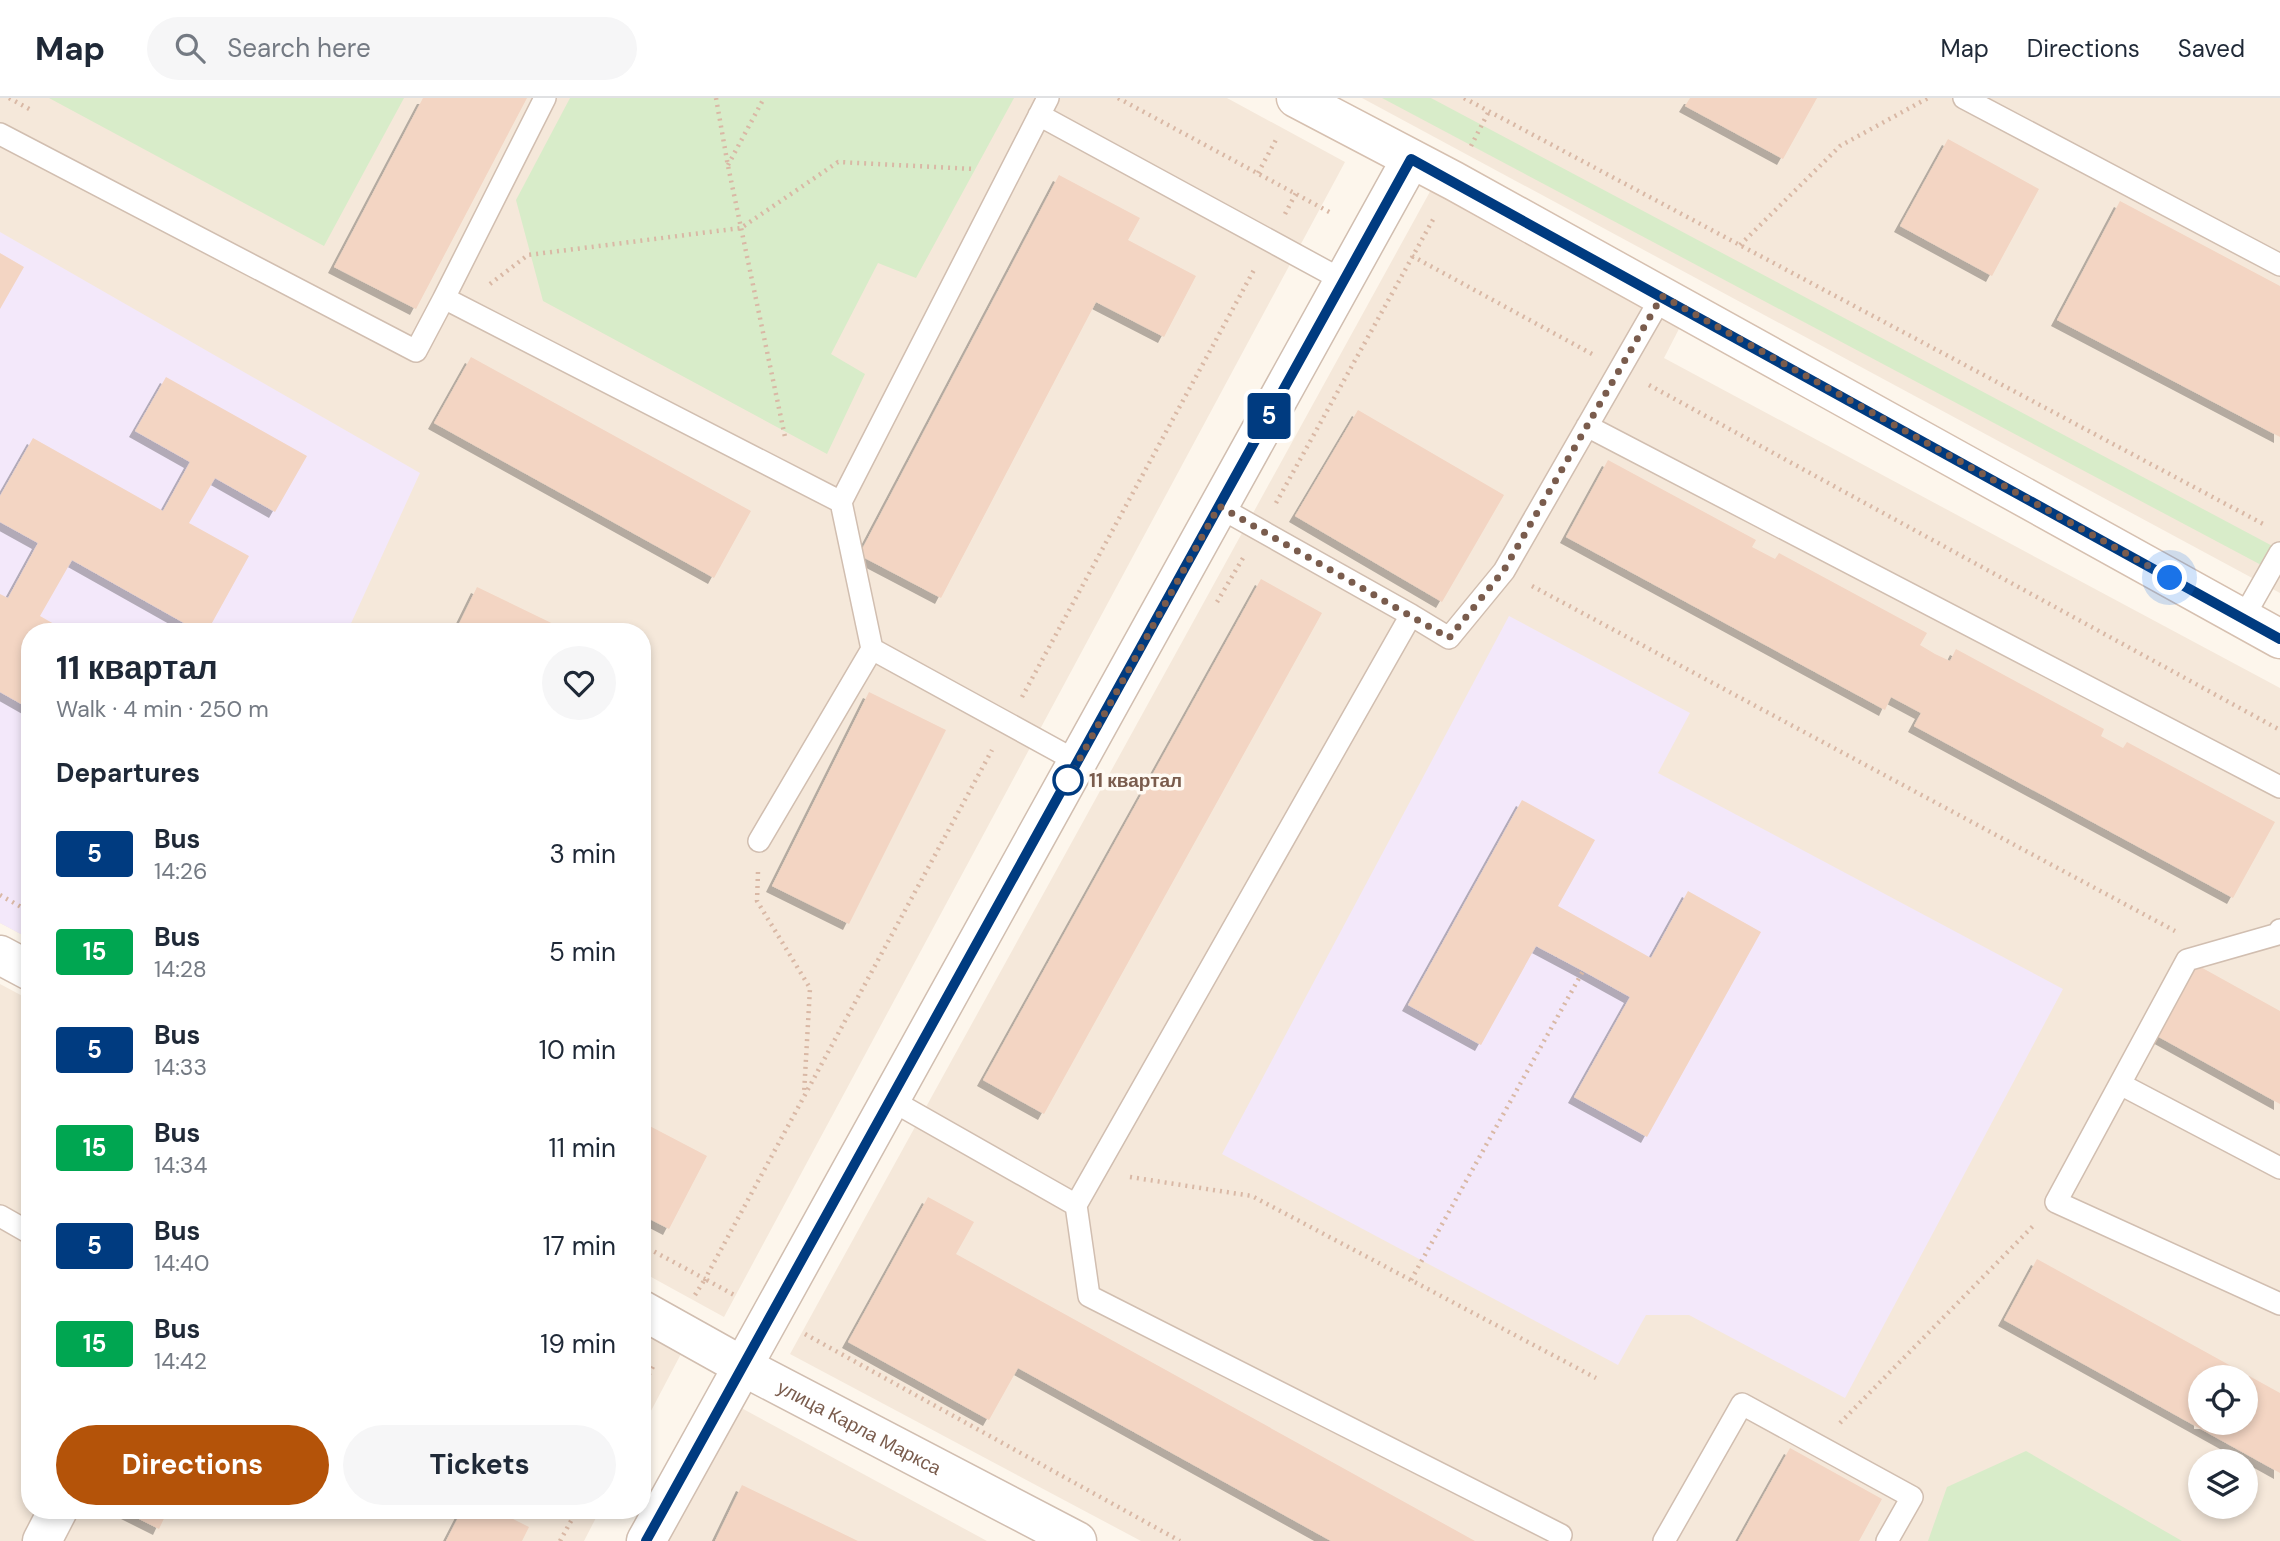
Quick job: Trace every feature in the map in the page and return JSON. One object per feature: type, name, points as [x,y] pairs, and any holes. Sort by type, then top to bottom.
[{"type":"street","points":[[1296,98],[1662,296],[2280,639]]},
{"type":"street","points":[[646,1541],[1411,159]]},
{"type":"street","name":"улица Карла Маркса","points":[[651,1315],[1068,1539]]},
{"type":"street","points":[[41,1541],[53,1519]]},
{"type":"lane","points":[[0,134],[416,351],[545,98]]},
{"type":"lane","points":[[1964,98],[2280,265]]},
{"type":"lane","points":[[760,841],[872,649],[841,502],[1043,107],[1270,241],[1344,281]]},
{"type":"lane","points":[[1219,506],[1449,638],[1504,570],[1662,296]]},
{"type":"lane","points":[[444,298],[841,502]]},
{"type":"lane","points":[[1587,426],[2280,787]]},
{"type":"lane","points":[[2243,618],[2280,553]]},
{"type":"lane","points":[[1411,615],[1076,1205],[1089,1296],[1561,1535]]},
{"type":"lane","points":[[872,649],[1078,762]]},
{"type":"lane","points":[[2280,930],[2278,934],[2187,960],[2056,1202],[2280,1304]]},
{"type":"lane","points":[[2120,1084],[2280,1168]]},
{"type":"lane","points":[[891,1100],[1076,1205]]},
{"type":"lane","points":[[0,1216],[21,1228]]},
{"type":"lane","points":[[1664,1541],[1742,1404],[1912,1497],[1887,1541]]},
{"type":"path","points":[[716,98],[793,477]]},
{"type":"path","points":[[728,166],[764,98]]},
{"type":"path","points":[[1118,98],[2280,730]]},
{"type":"path","points":[[1464,98],[2268,526]]},
{"type":"path","points":[[1740,245],[1840,146],[1928,98]]},
{"type":"path","points":[[528,255],[741,228],[838,162],[1010,171]]},
{"type":"path","points":[[651,1250],[705,1279],[1296,193]]},
{"type":"path","points":[[1504,570],[2215,953]]},
{"type":"path","points":[[760,841],[757,901],[810,988],[803,1098]]},
{"type":"path","points":[[0,895],[21,907]]},
{"type":"path","points":[[1411,1280],[1583,971]]},
{"type":"path","points":[[1095,1171],[1252,1196],[1596,1378]]},
{"type":"path","points":[[1817,1446],[2056,1202]]},
{"type":"path","points":[[560,1541],[572,1519]]},
{"type":"shaded area","points":[[0,98],[1227,98],[1345,162],[724,1317],[651,1277],[651,623],[21,623],[21,934],[0,923]]},
{"type":"shaded area","points":[[1362,98],[2280,98],[2280,593]]},
{"type":"shaded area","points":[[1432,188],[1681,325],[1664,358],[2280,688],[2280,1541],[1141,1541],[790,1354]]},
{"type":"shaded area","points":[[0,232],[420,473],[351,623],[21,623],[21,934],[0,923]]},
{"type":"shaded area","points":[[1509,616],[1690,713],[1658,773],[2063,989],[1845,1398],[1689,1315],[1646,1315],[1618,1365],[1222,1154]]},
{"type":"shaded area","points":[[0,984],[21,995],[21,1519],[595,1519],[584,1541],[0,1541]]},
{"type":"shaded area","points":[[651,1335],[682,1352],[651,1411]]},
{"type":"shaded area","points":[[734,1404],[987,1541],[659,1541]]},
{"type":"green space","points":[[49,98],[404,98],[324,246]]},
{"type":"green space","points":[[570,98],[1014,98],[916,278],[878,263],[831,354],[865,374],[827,454],[543,301],[516,200]]},
{"type":"green space","points":[[1382,98],[1431,98],[2280,550],[2280,575]]},
{"type":"green space","points":[[2026,1451],[2182,1541],[1928,1541],[1947,1487]]},
{"type":"building","points":[[423,98],[527,98],[416,309],[334,267]]},
{"type":"building","points":[[1690,98],[1817,98],[1783,159],[1685,106]]},
{"type":"building","points":[[1948,139],[2039,189],[1992,276],[1900,226]]},
{"type":"building","points":[[1059,175],[1140,218],[1128,240],[1196,276],[1164,337],[1096,302],[941,598],[859,555]]},
{"type":"building","points":[[2120,201],[2280,286],[2280,437],[2057,320]]},
{"type":"building","points":[[0,253],[24,267],[0,309]]},
{"type":"building","points":[[471,357],[751,511],[714,578],[434,423]]},
{"type":"building","points":[[166,377],[307,456],[275,512],[215,478],[189,523],[249,556],[212,623],[184,623],[72,560],[40,616],[52,623],[21,623],[21,704],[0,692],[0,594],[8,598],[38,543],[0,522],[0,496],[33,438],[163,511],[190,462],[135,431]]},
{"type":"building","points":[[1358,410],[1504,495],[1442,602],[1295,516]]},
{"type":"building","points":[[1608,460],[1756,540],[1752,547],[1775,559],[1779,553],[1927,633],[1920,645],[1935,654],[1950,661],[1956,649],[2104,729],[2101,736],[2123,748],[2127,742],[2275,822],[2233,898],[1914,726],[1921,713],[1891,697],[1885,710],[1566,537]]},
{"type":"building","points":[[1261,579],[1322,613],[1044,1114],[983,1080]]},
{"type":"building","points":[[477,587],[551,623],[459,623]]},
{"type":"building","points":[[869,692],[946,730],[849,924],[772,886]]},
{"type":"building","points":[[1522,800],[1595,840],[1558,906],[1651,958],[1688,891],[1761,932],[1647,1137],[1574,1097],[1630,997],[1583,971],[1536,946],[1481,1045],[1408,1005]]},
{"type":"building","points":[[2197,965],[2280,1011],[2280,1104],[2157,1036]]},
{"type":"building","points":[[651,1127],[707,1156],[669,1229],[651,1220]]},
{"type":"building","points":[[928,1197],[974,1222],[956,1254],[1475,1541],[1331,1541],[1018,1368],[989,1420],[848,1342]]},
{"type":"building","points":[[2037,1259],[2229,1365],[2188,1365],[2188,1422],[2004,1320]]},
{"type":"building","points":[[2258,1381],[2280,1393],[2280,1473],[2258,1461],[2258,1449],[2237,1449],[2211,1435],[2258,1435]]},
{"type":"building","points":[[1790,1448],[1882,1499],[1859,1541],[1738,1541]]},
{"type":"building","points":[[742,1485],[858,1541],[715,1541]]},
{"type":"building","points":[[139,1519],[164,1519],[159,1529]]},
{"type":"building","points":[[457,1519],[513,1519],[529,1527],[522,1541],[446,1541]]},
{"type":"bus line","name":"5","points":[[646,1541],[1411,159],[2280,639]]},
{"type":"place","name":"11 квартал","points":[[1068,780]]},
{"type":"route","points":[[1068,780],[1219,506],[1449,638],[1504,570],[1662,296],[2170,578]]}]
